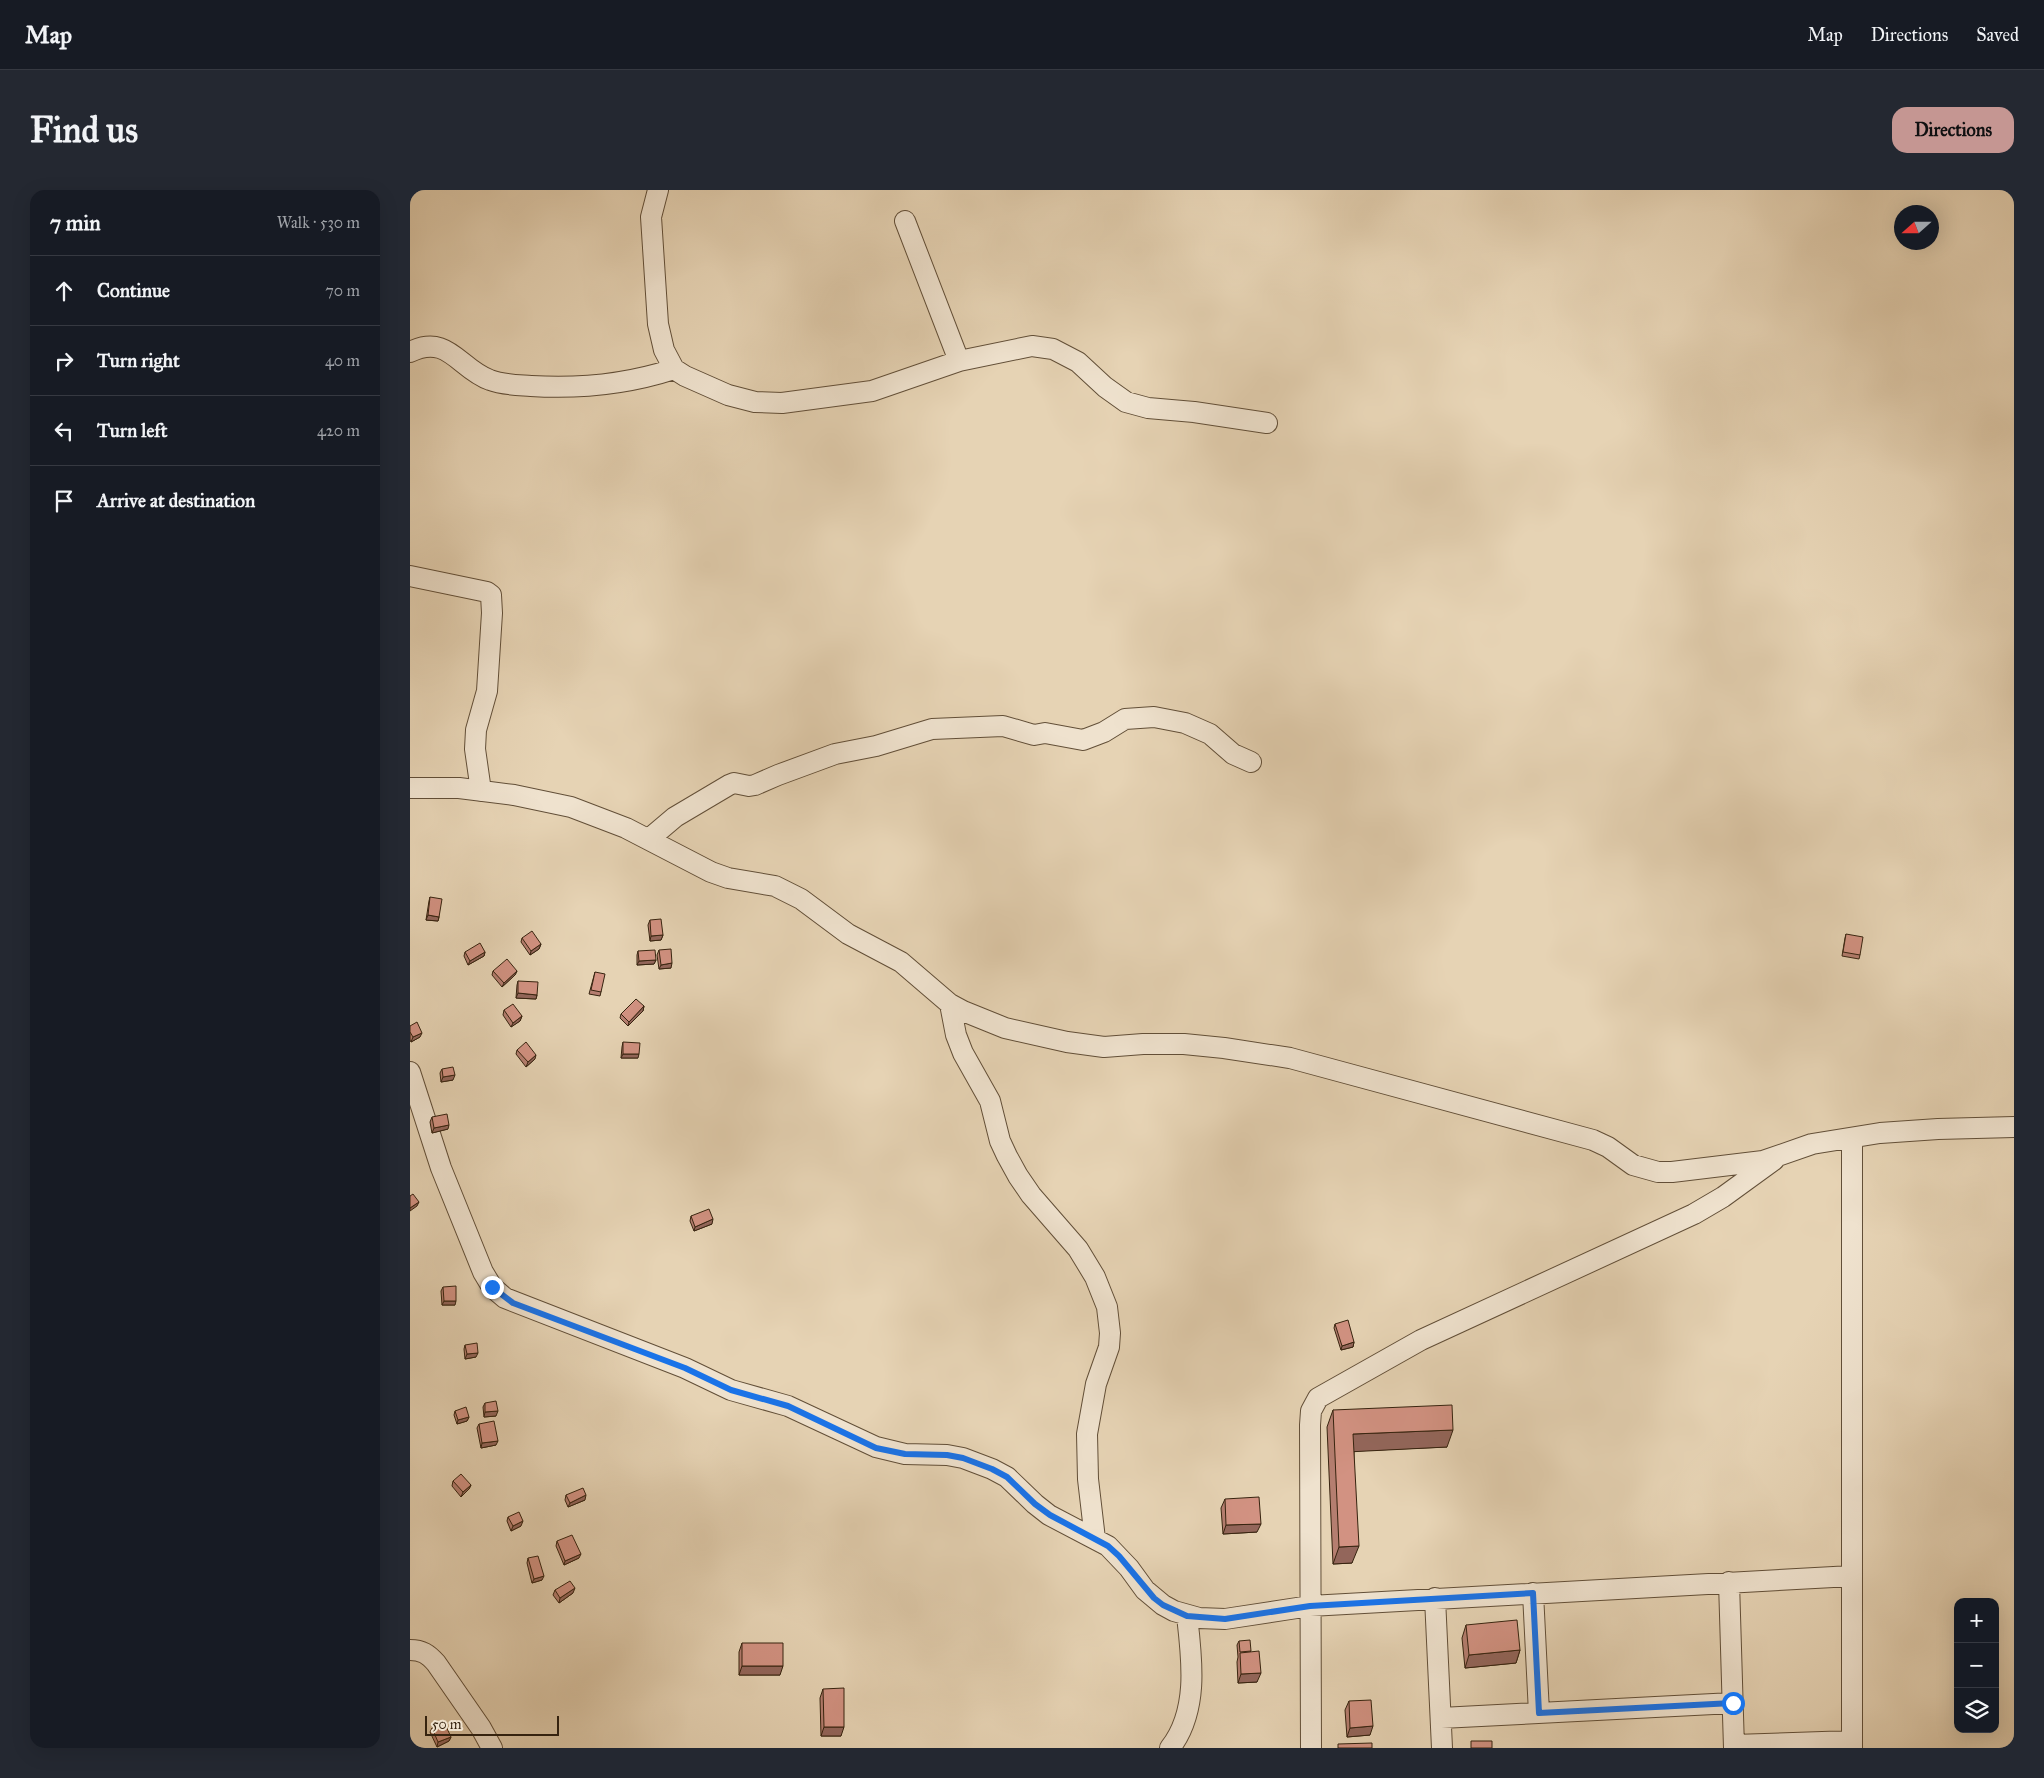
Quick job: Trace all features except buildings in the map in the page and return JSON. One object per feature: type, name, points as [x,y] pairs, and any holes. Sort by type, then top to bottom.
[{"type":"street","points":[[658,190],[651,217],[658,324],[664,350],[674,369],[685,376],[728,395],[755,402],[782,403],[872,391],[959,361],[1032,346],[1053,349],[1078,362],[1105,388],[1126,402],[1148,408],[1194,412],[1267,424]]},
{"type":"street","points":[[905,221],[959,361]]},
{"type":"street","points":[[410,352],[429,345],[440,347],[489,380],[561,388],[590,386],[674,369]]},
{"type":"street","points":[[410,576],[488,592],[491,595],[492,612],[486,691],[476,730],[475,749],[481,791]]},
{"type":"street","points":[[649,839],[675,817],[729,784],[755,785],[778,774],[835,754],[876,746],[932,729],[1003,726],[1034,735],[1045,733],[1083,740],[1104,732],[1125,719],[1154,717],[1185,723],[1201,730],[1217,740],[1233,754],[1252,762]]},
{"type":"street","points":[[410,788],[434,787],[481,791],[542,800],[571,807],[599,816],[649,839],[711,872],[728,878],[775,886],[788,892],[848,934],[901,962],[950,1004],[1005,1028],[1067,1042],[1104,1047],[1143,1044],[1184,1044],[1290,1058],[1593,1140],[1608,1147],[1633,1165],[1658,1172],[1763,1161],[1778,1158],[1812,1144],[1880,1133],[2014,1127]]},
{"type":"street","points":[[950,1004],[956,1034],[963,1053],[990,1101],[1000,1141],[1007,1156],[1031,1195],[1078,1250],[1095,1277],[1107,1307],[1110,1334],[1109,1347],[1096,1384],[1087,1434],[1088,1479],[1095,1539]]},
{"type":"street","points":[[410,1072],[441,1168],[482,1272],[492,1287],[505,1298],[685,1368],[731,1390],[788,1406],[876,1448],[905,1454],[947,1455],[978,1462],[1007,1477],[1035,1504],[1050,1515],[1095,1539],[1119,1556],[1154,1598],[1163,1605],[1187,1616],[1225,1619],[1310,1606],[1852,1576]]},
{"type":"street","points":[[1729,1582],[1734,1746],[1852,1744],[1852,1138]]},
{"type":"street","points":[[1311,1748],[1310,1425],[1312,1411],[1318,1398],[1420,1340],[1694,1214],[1723,1197],[1778,1158]]},
{"type":"street","points":[[1533,1593],[1539,1713]]},
{"type":"street","points":[[1435,1598],[1442,1748]]},
{"type":"street","points":[[1170,1748],[1182,1726],[1191,1690],[1191,1652],[1187,1616]]},
{"type":"street","points":[[410,1650],[421,1650],[436,1663],[481,1728],[492,1748]]},
{"type":"street","points":[[1441,1718],[1733,1703]]},
{"type":"route","points":[[492,1287],[513,1303],[685,1368],[731,1390],[788,1406],[849,1433],[876,1448],[905,1454],[932,1453],[947,1455],[978,1462],[1007,1477],[1035,1504],[1065,1525],[1108,1546],[1119,1556],[1145,1590],[1154,1598],[1174,1611],[1187,1616],[1225,1619],[1310,1606],[1533,1593],[1539,1713],[1733,1703]]}]
